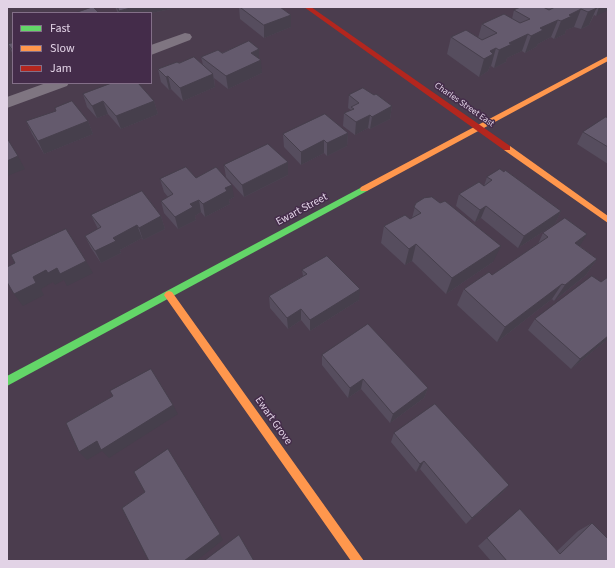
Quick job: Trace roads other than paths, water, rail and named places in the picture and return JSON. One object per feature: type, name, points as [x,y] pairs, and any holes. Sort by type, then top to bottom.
[{"type":"street","name":"Charles Street East","points":[[307,7],[608,220]]},
{"type":"street","points":[[152,50],[185,37]]},
{"type":"street","name":"Ewart Street","points":[[7,381],[608,58]]},
{"type":"street","points":[[7,103],[59,84]]},
{"type":"street","name":"Ewart Grove","points":[[169,295],[358,561]]}]
